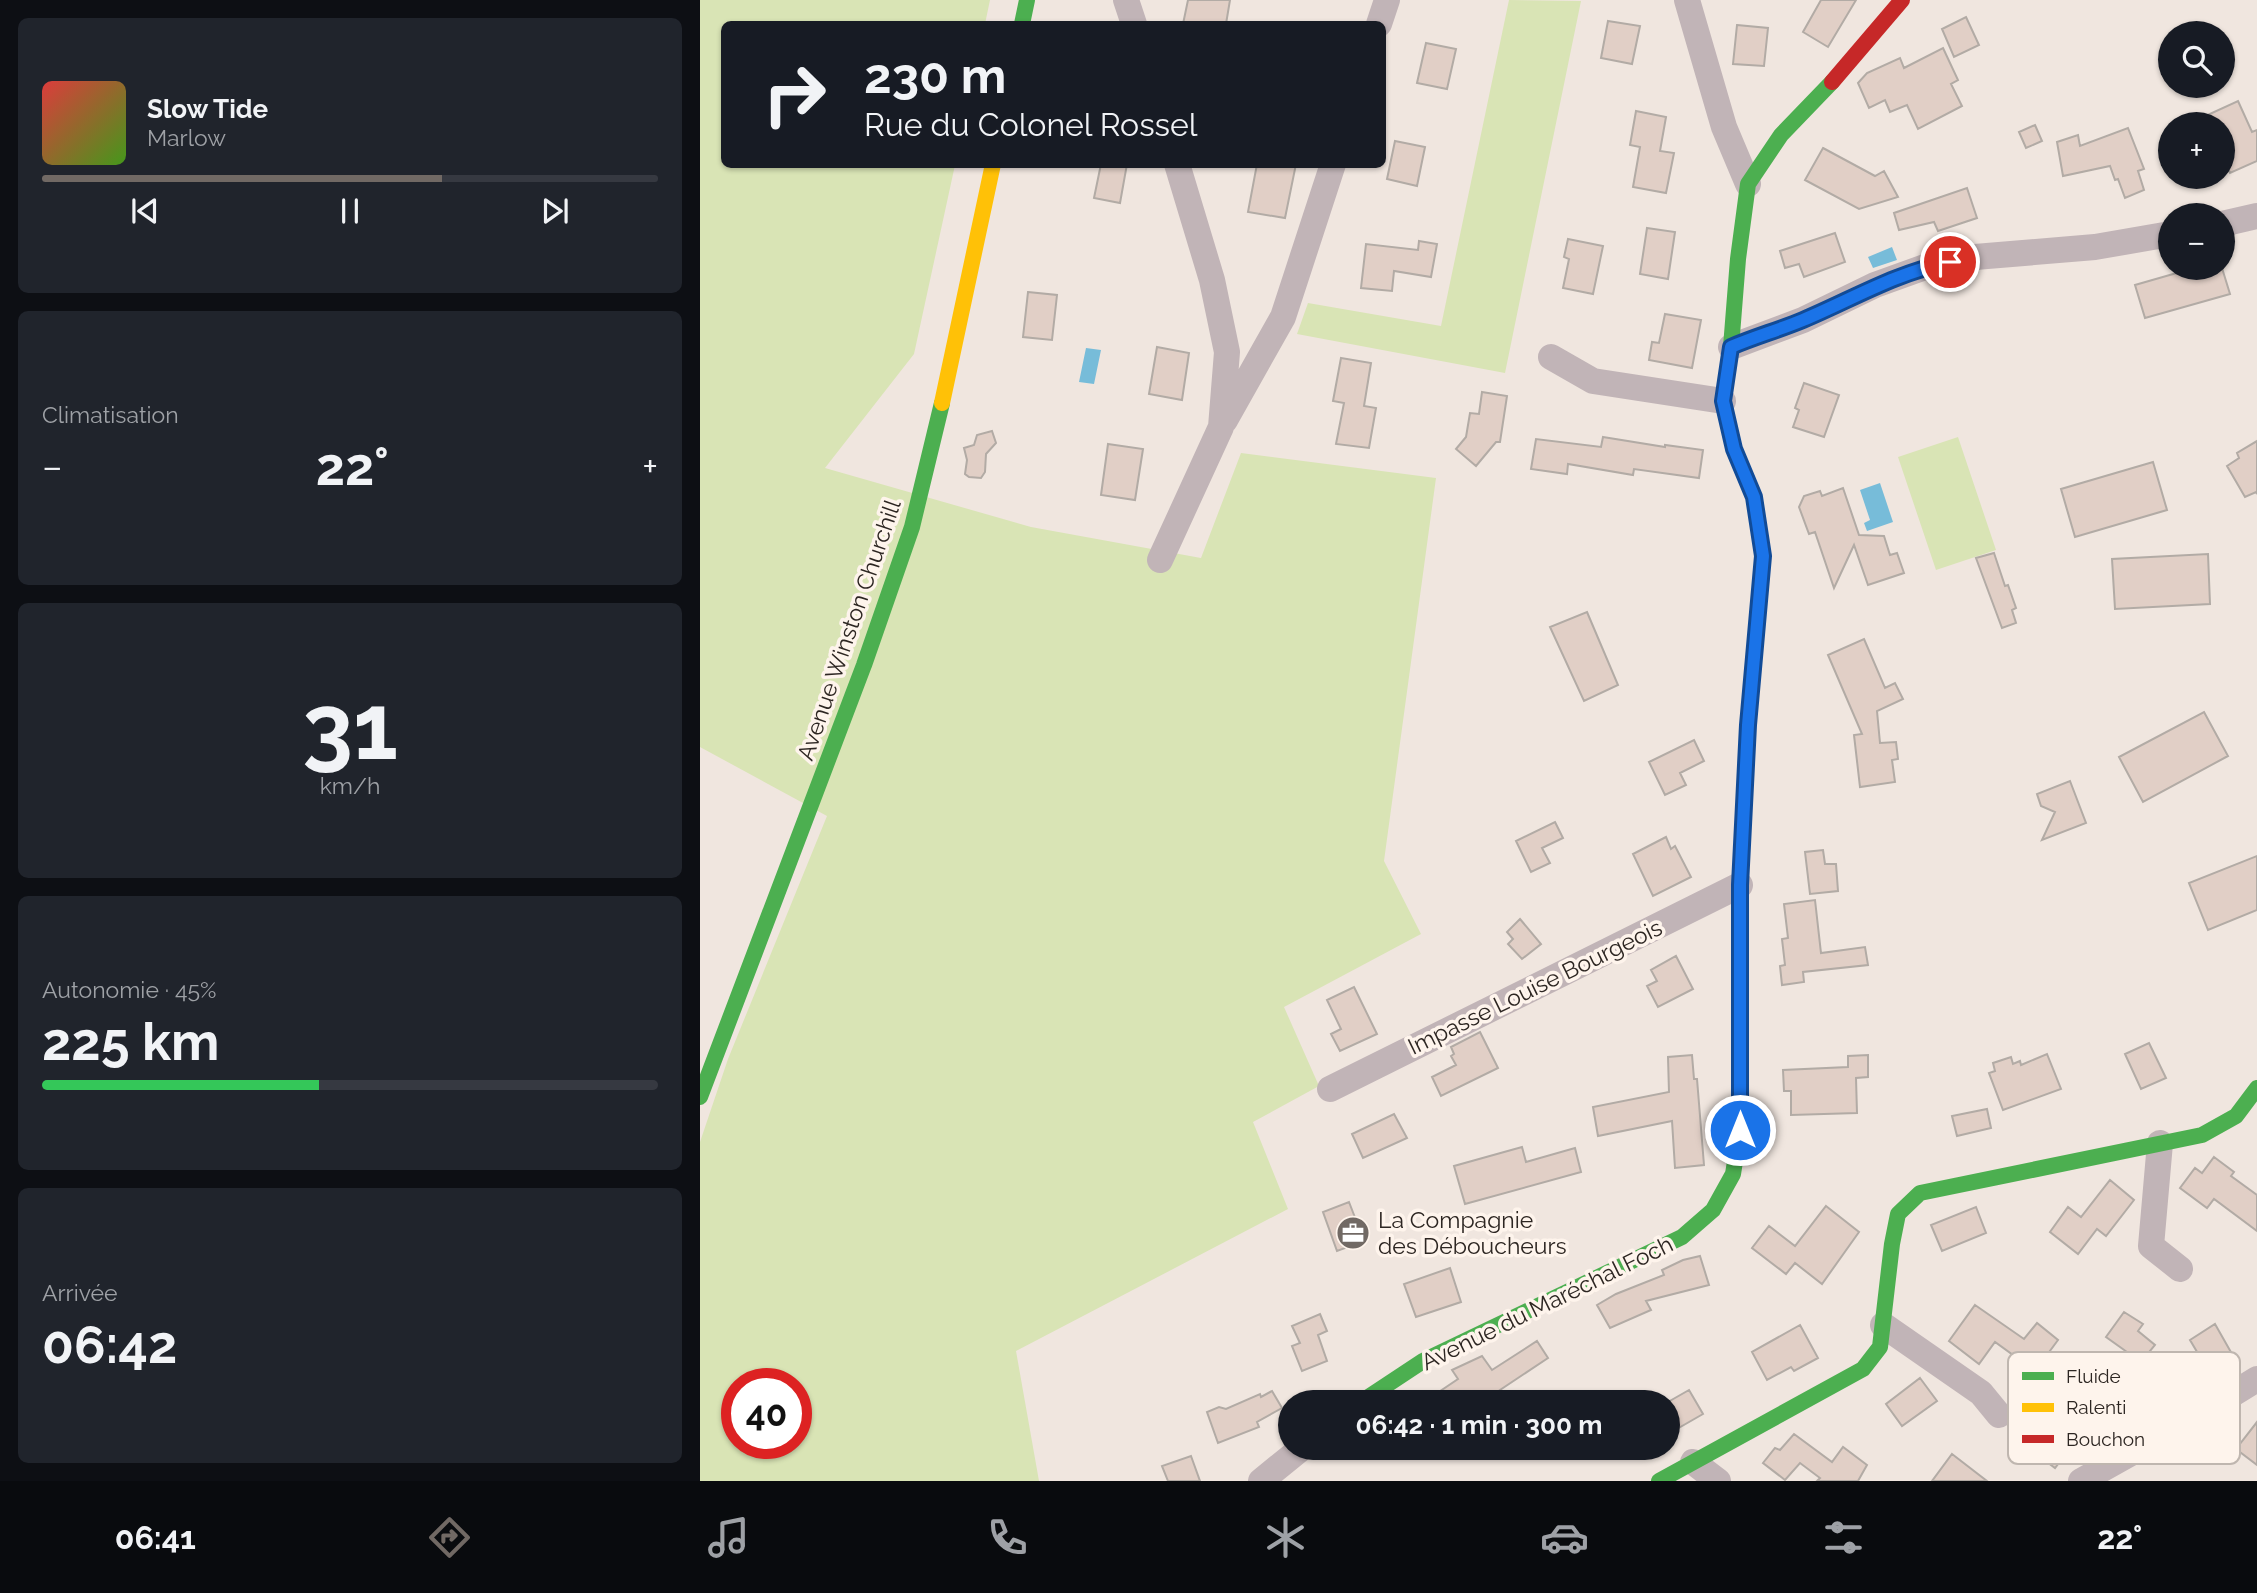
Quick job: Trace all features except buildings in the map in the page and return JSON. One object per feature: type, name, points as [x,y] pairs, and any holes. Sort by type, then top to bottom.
[{"type":"street","points":[[1023,21],[1027,0]]},
{"type":"street","points":[[1126,0],[1132,21]]},
{"type":"street","points":[[1380,21],[1387,0]]},
{"type":"street","points":[[1687,0],[1724,127],[1748,184]]},
{"type":"street","name":"Avenue du Maréchal Foch","points":[[1379,1390],[1423,1361],[1682,1237],[1713,1210],[1733,1174],[1740,1130],[1740,885],[1748,725],[1763,556],[1754,497],[1734,449],[1723,401],[1748,184],[1781,135],[1829,85],[1902,0]]},
{"type":"street","name":"Avenue Winston Churchill","points":[[700,1097],[860,677],[912,527],[944,397],[992,168]]},
{"type":"street","points":[[1178,168],[1212,280],[1227,352],[1221,428]]},
{"type":"street","points":[[1160,560],[1221,428],[1283,317],[1332,168]]},
{"type":"street","points":[[2235,221],[2257,216]]},
{"type":"street","points":[[1731,347],[1802,320],[1875,285],[1925,267],[1975,257],[2095,247],[2158,236]]},
{"type":"street","points":[[1551,357],[1593,381],[1723,401]]},
{"type":"street","name":"Impasse Louise Bourgeois","points":[[1330,1089],[1740,885]]},
{"type":"street","points":[[1659,1481],[1863,1369],[1880,1347],[1898,1214],[1920,1193],[2202,1135],[2236,1116],[2257,1088]]},
{"type":"street","points":[[2160,1143],[2151,1246],[2180,1269]]},
{"type":"street","points":[[1883,1325],[1981,1393],[2000,1415]]},
{"type":"street","points":[[2240,1389],[2257,1379]]},
{"type":"street","points":[[1261,1481],[1287,1460]]},
{"type":"street","points":[[1693,1462],[1718,1481]]},
{"type":"street","points":[[2081,1481],[2111,1464]]},
{"type":"green space","points":[[700,0],[990,0],[986,21],[721,21],[721,168],[954,168],[914,354],[825,468],[1031,527],[1201,558],[1241,453],[1436,478],[1384,861],[1421,934],[1284,1007],[1319,1086],[1253,1122],[1288,1209],[1016,1351],[1039,1481],[700,1481],[700,1142],[728,1059],[827,816],[700,747]]},
{"type":"green space","points":[[1509,0],[1581,1],[1505,373],[1297,334],[1308,303],[1441,326]]},
{"type":"green space","points":[[1958,437],[1996,550],[1936,570],[1898,457]]},
{"type":"water","points":[[1892,247],[1897,260],[1873,268],[1868,257]]},
{"type":"water","points":[[1086,348],[1101,350],[1094,384],[1079,382]]},
{"type":"water","points":[[1880,483],[1893,522],[1867,531],[1864,523],[1870,520],[1860,490]]},
{"type":"traffic: fast","points":[[1023,21],[1027,0]]},
{"type":"traffic: fast","points":[[1756,508],[1734,449],[1723,401],[1748,184],[1781,135],[1832,82]]},
{"type":"traffic: fast","points":[[700,1097],[864,665],[912,527],[942,403]]},
{"type":"traffic: fast","points":[[1379,1390],[1423,1361],[1682,1237],[1713,1210],[1733,1174],[1740,1130],[1741,862]]},
{"type":"traffic: fast","points":[[1659,1481],[1863,1369],[1880,1347],[1898,1214],[1920,1193],[2202,1135],[2236,1116],[2257,1088]]},
{"type":"traffic: slow","points":[[942,403],[992,168]]},
{"type":"traffic: slow","points":[[1741,862],[1748,725],[1763,556],[1756,508]]},
{"type":"traffic: jam","points":[[1832,82],[1902,0]]},
{"type":"place","name":"La Compagnie des Déboucheurs","points":[[1353,1233]]},
{"type":"route","points":[[1740,1130],[1740,885],[1748,725],[1763,556],[1754,497],[1734,449],[1723,401],[1731,347],[1802,320],[1875,285],[1925,267],[1950,262]]}]
